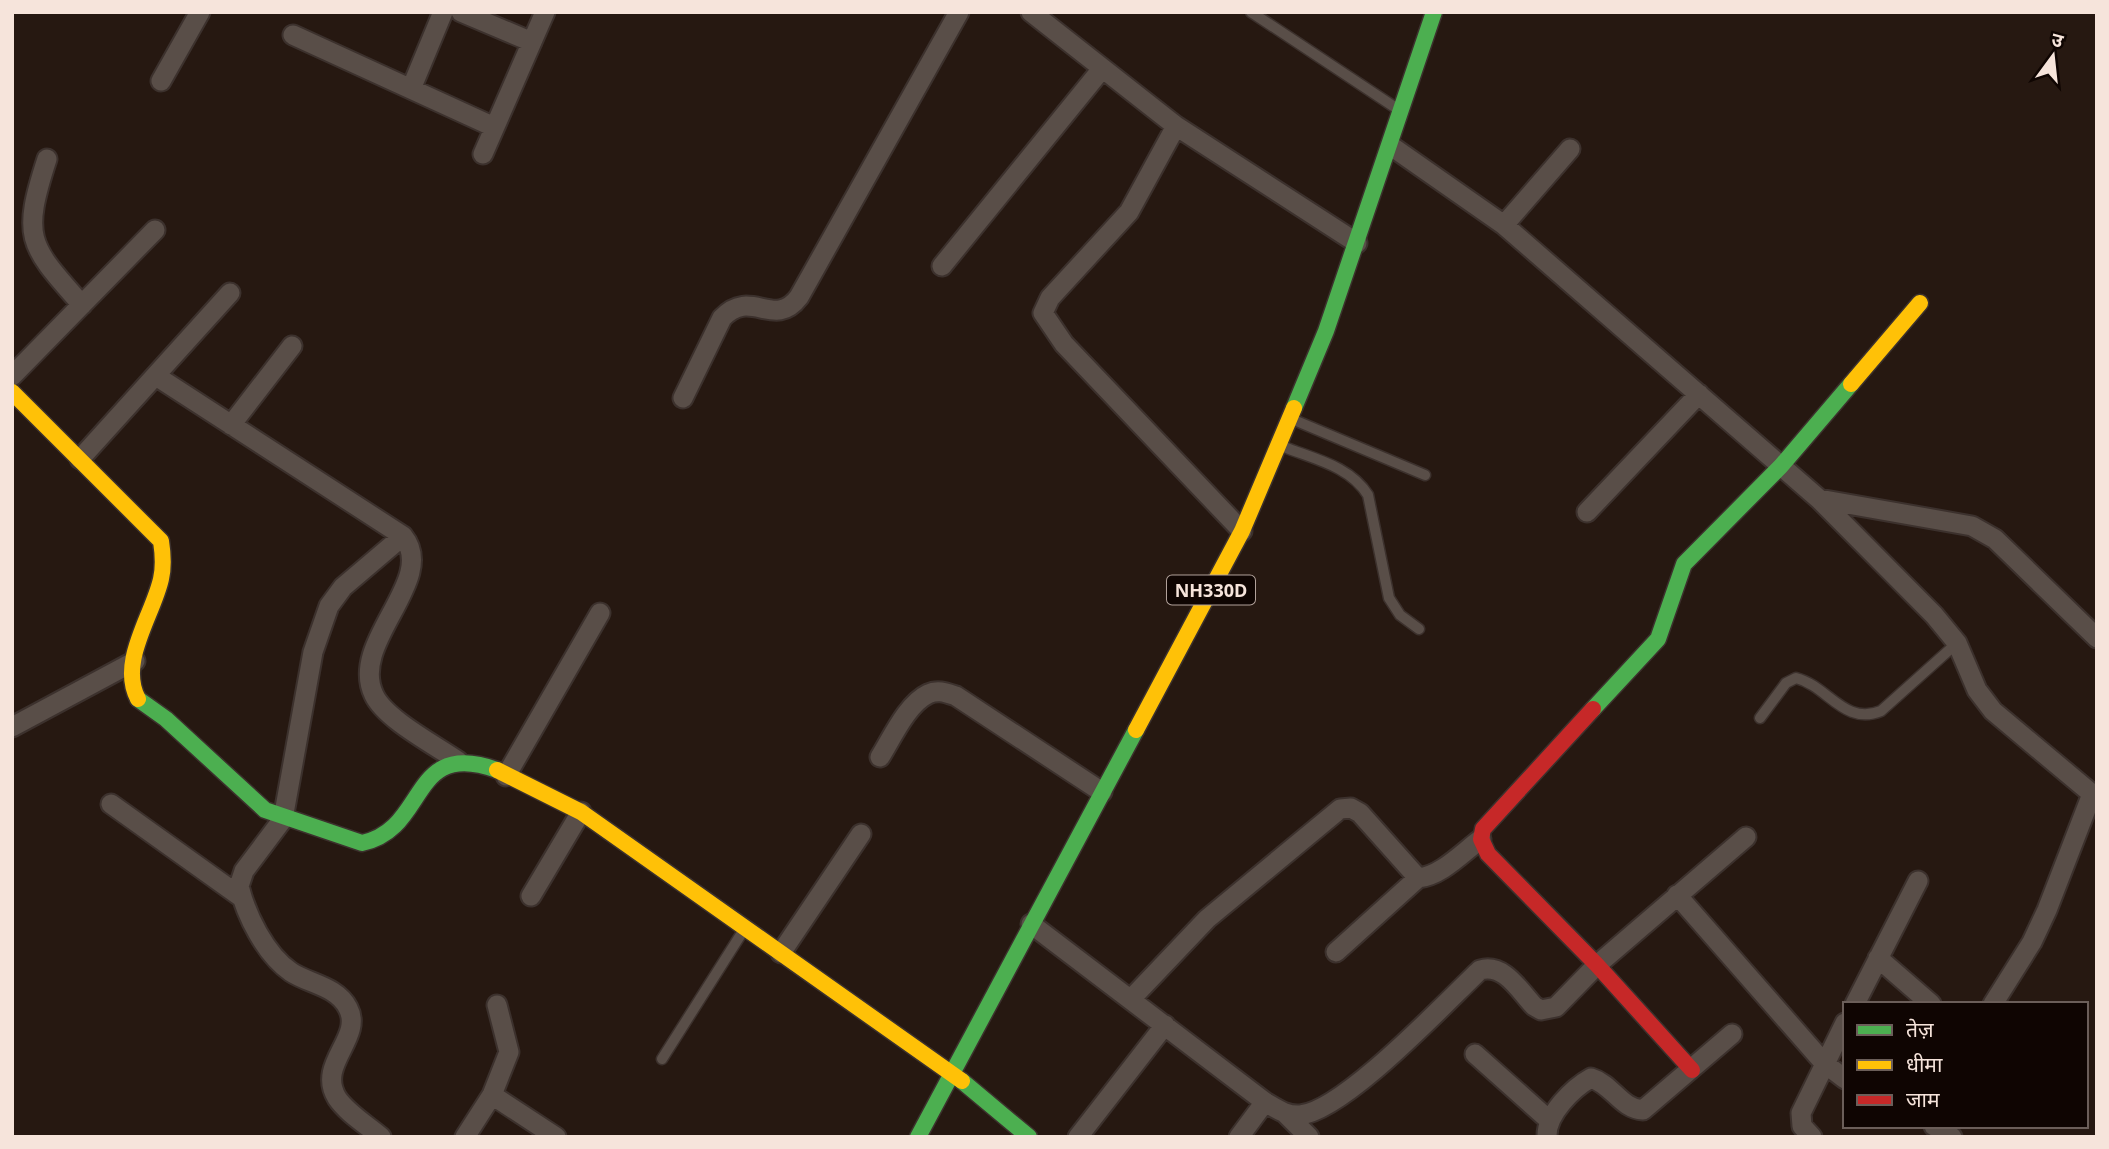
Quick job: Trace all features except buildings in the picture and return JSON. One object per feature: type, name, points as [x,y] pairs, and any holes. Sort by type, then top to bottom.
[{"type":"main road","name":"NH330D","points":[[918,1137],[1242,531],[1280,446],[1357,243],[1434,12]]},
{"type":"main road","points":[[1692,1070],[1597,965],[1488,854],[1480,839],[1491,816],[1658,639],[1668,624],[1675,582],[1684,564],[1781,466],[1920,303]]},
{"type":"main road","points":[[12,392],[149,526],[163,548],[163,573],[135,661],[134,693],[147,709],[166,719],[265,810],[283,819],[362,843],[375,844],[386,836],[444,766],[458,761],[472,762],[506,776],[581,812],[953,1073],[1029,1137]]},
{"type":"street","points":[[161,81],[200,12]]},
{"type":"street","points":[[411,89],[443,12]]},
{"type":"street","points":[[461,12],[531,42]]},
{"type":"street","points":[[483,154],[545,12]]},
{"type":"street","points":[[683,398],[722,318],[732,308],[747,304],[778,312],[790,309],[959,12]]},
{"type":"street","points":[[1031,12],[1101,70],[1176,126],[1357,243]]},
{"type":"street","points":[[293,35],[494,127]]},
{"type":"street","points":[[942,266],[1101,70]]},
{"type":"street","points":[[1176,126],[1129,212],[1050,298],[1043,313],[1063,344],[1242,531]]},
{"type":"street","points":[[1391,146],[1504,225],[1819,499],[1934,615],[1957,643],[1977,690],[1993,711],[2094,796],[2032,942],[1994,1002]]},
{"type":"street","points":[[1504,225],[1570,149]]},
{"type":"street","points":[[47,159],[35,196],[34,242],[41,258],[82,305]]},
{"type":"street","points":[[12,376],[155,230]]},
{"type":"street","points":[[80,459],[230,293]]},
{"type":"street","points":[[231,425],[292,346]]},
{"type":"street","points":[[156,376],[403,536],[412,547],[414,559],[373,650],[368,673],[373,695],[386,711],[458,761]]},
{"type":"street","points":[[1587,513],[1699,394]]},
{"type":"street","points":[[1819,499],[1972,526],[1995,539],[2097,638]]},
{"type":"street","points":[[381,1137],[343,1105],[331,1082],[332,1066],[352,1025],[350,1011],[333,992],[291,972],[275,958],[241,897],[239,886],[244,871],[283,819],[319,628],[329,606],[343,587],[403,536]]},
{"type":"street","points":[[506,776],[600,613]]},
{"type":"street","points":[[12,727],[135,661]]},
{"type":"street","points":[[880,757],[915,705],[929,694],[942,691],[956,696],[1102,792]]},
{"type":"street","points":[[111,804],[241,897]]},
{"type":"street","points":[[1131,999],[1215,911],[1340,809],[1351,808],[1360,813],[1418,878]]},
{"type":"street","points":[[531,896],[581,812]]},
{"type":"street","points":[[781,953],[861,834]]},
{"type":"street","points":[[1286,1114],[1301,1115],[1321,1109],[1349,1090],[1480,971],[1490,967],[1499,969],[1534,1006],[1548,1010],[1556,1007],[1597,965],[1746,837]]},
{"type":"street","points":[[1336,952],[1418,878],[1428,877],[1440,870],[1480,839]]},
{"type":"street","points":[[1856,1002],[1918,881]]},
{"type":"street","points":[[1677,895],[1824,1063],[1843,1077]]},
{"type":"street","points":[[1031,924],[1265,1102],[1286,1114],[1309,1137]]},
{"type":"street","points":[[1878,958],[1929,1002]]},
{"type":"street","points":[[465,1137],[492,1095],[509,1052],[497,1005]]},
{"type":"street","points":[[1079,1137],[1165,1025]]},
{"type":"street","points":[[1812,1137],[1802,1126],[1801,1113],[1843,1027]]},
{"type":"street","points":[[1475,1054],[1549,1129],[1566,1100],[1591,1078],[1600,1081],[1633,1110],[1643,1110],[1732,1034]]},
{"type":"street","points":[[492,1095],[556,1137]]},
{"type":"street","points":[[1239,1137],[1265,1102]]},
{"type":"lane","points":[[1251,12],[1402,112]]},
{"type":"lane","points":[[1291,418],[1424,475]]},
{"type":"lane","points":[[1280,446],[1350,473],[1360,482],[1368,495],[1389,598],[1400,615],[1419,629]]},
{"type":"lane","points":[[1760,718],[1786,682],[1796,678],[1806,680],[1848,713],[1868,716],[1881,711],[1957,643]]},
{"type":"lane","points":[[662,1059],[745,927]]},
{"type":"traffic: fast","points":[[1294,408],[1326,331],[1434,12]]},
{"type":"traffic: fast","points":[[1593,709],[1658,639],[1684,564],[1781,466],[1851,384]]},
{"type":"traffic: fast","points":[[138,699],[166,719],[265,810],[362,843],[383,835],[399,821],[433,775],[448,766],[468,763],[497,770]]},
{"type":"traffic: fast","points":[[918,1137],[1136,730]]},
{"type":"traffic: fast","points":[[962,1081],[1029,1137]]},
{"type":"traffic: slow","points":[[1851,384],[1920,303]]},
{"type":"traffic: slow","points":[[12,392],[161,541],[161,579],[134,654],[133,685],[138,699]]},
{"type":"traffic: slow","points":[[1136,730],[1242,531],[1294,408]]},
{"type":"traffic: slow","points":[[497,770],[581,812],[962,1081]]},
{"type":"traffic: jam","points":[[1593,709],[1483,829],[1481,839],[1488,854],[1597,965],[1692,1070]]}]
